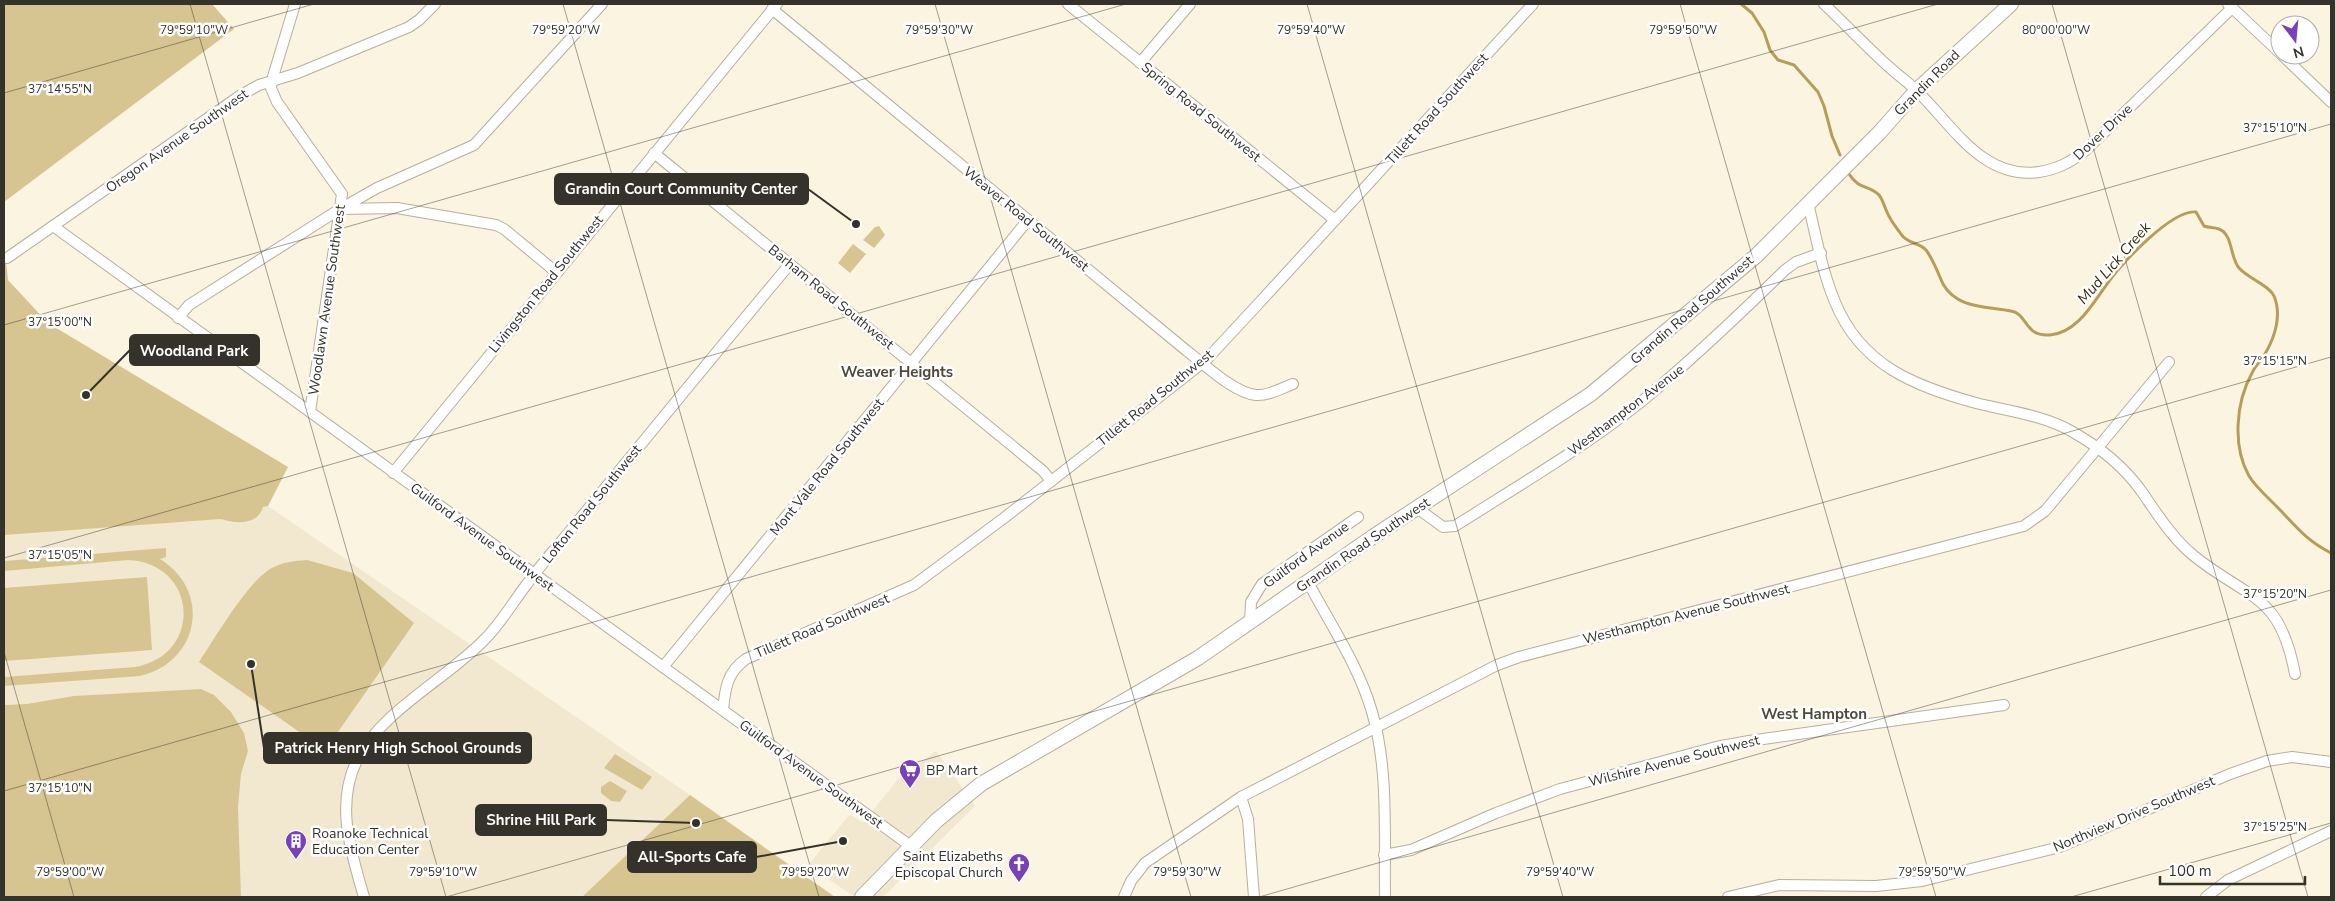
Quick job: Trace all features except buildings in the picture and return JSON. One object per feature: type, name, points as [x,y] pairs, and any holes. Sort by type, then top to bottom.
[{"type":"street","points":[[272,80],[295,4]]},
{"type":"street","name":"Oregon Avenue Southwest","points":[[7,258],[228,103],[272,80],[298,73],[409,27],[435,4]]},
{"type":"street","points":[[178,318],[189,305],[340,209],[377,188],[474,145],[602,4]]},
{"type":"street","name":"Spring Road Southwest","points":[[1068,4],[1335,220]]},
{"type":"street","points":[[1140,63],[1190,4]]},
{"type":"street","name":"Tillett Road Southwest","points":[[723,710],[726,686],[738,664],[914,585],[1202,363],[1533,4]]},
{"type":"street","name":"Dover Drive","points":[[1824,4],[1891,69],[1917,90],[1976,152],[1993,166],[2016,173],[2050,170],[2073,160],[2086,150],[2230,6]]},
{"type":"street","name":"Grandin Road","points":[[1845,165],[1880,132],[1917,90],[2011,4]]},
{"type":"street","points":[[2230,6],[2270,44]]},
{"type":"street","name":"Livingston Road Southwest","points":[[393,473],[774,7]]},
{"type":"street","name":"Weaver Road Southwest","points":[[774,7],[1028,220],[1230,384],[1247,393],[1259,395],[1293,384]]},
{"type":"street","points":[[2292,65],[2331,102]]},
{"type":"street","name":"Woodlawn Avenue Southwest","points":[[272,80],[273,96],[340,190],[340,209],[310,412]]},
{"type":"street","name":"Barham Road Southwest","points":[[654,153],[1043,471],[1051,481]]},
{"type":"street","name":"Grandin Road Southwest","points":[[862,897],[936,821],[981,784],[1172,673],[1250,623],[1417,508],[1591,394],[1716,290],[1774,238],[1845,165]]},
{"type":"street","points":[[1808,203],[1828,285],[1843,320],[1866,350],[1891,370],[1930,390],[2056,424],[2098,448],[2126,473],[2162,523],[2187,550],[2253,594],[2272,613],[2287,640],[2295,674]]},
{"type":"street","points":[[340,209],[396,208],[496,225],[504,229],[556,272]]},
{"type":"street","name":"Mont Vale Road Southwest","points":[[663,667],[1028,220]]},
{"type":"street","name":"Guilford Avenue Southwest","points":[[54,226],[178,318],[912,847]]},
{"type":"street","name":"Westhampton Avenue","points":[[1417,508],[1443,527],[1455,526],[1531,479],[1607,427],[1648,396],[1704,348],[1785,270],[1796,262],[1821,252]]},
{"type":"street","name":"Lofton Road Southwest","points":[[364,897],[350,848],[346,813],[348,787],[356,761],[373,736],[485,639],[535,574],[790,264]]},
{"type":"street","name":"Westhampton Avenue Southwest","points":[[1124,897],[1138,871],[1170,846],[1241,797],[1497,665],[1518,657],[2024,526],[2045,511],[2169,362]]},
{"type":"street","name":"Guilford Avenue","points":[[1250,623],[1251,602],[1262,584],[1358,517]]},
{"type":"street","points":[[1308,582],[1363,687],[1376,726],[1382,766],[1385,897]]},
{"type":"street","name":"Wilshire Avenue Southwest","points":[[1384,855],[1411,850],[1496,812],[1560,789],[1716,748],[1749,741],[2004,705]]},
{"type":"street","name":"Northview Drive Southwest","points":[[1728,897],[1779,885],[1876,886],[1922,881],[2060,847],[2267,760],[2292,757],[2331,762]]},
{"type":"street","points":[[1241,797],[1248,819],[1254,897]]},
{"type":"street","points":[[2206,897],[2228,880],[2331,831]]},
{"type":"shaded area","points":[[4,4],[212,4],[234,29],[4,202]]},
{"type":"shaded area","points":[[879,226],[885,235],[874,248],[863,240],[875,227]]},
{"type":"shaded area","points":[[4,242],[8,280],[48,323],[288,467],[268,506],[263,507],[256,517],[246,522],[233,522],[221,519],[4,535]]},
{"type":"shaded area","points":[[853,244],[866,254],[850,273],[838,263]]},
{"type":"shaded area","points":[[268,506],[690,795],[582,897],[4,897],[4,532],[220,519]]},
{"type":"shaded area","points":[[166,548],[166,557],[160,559],[177,573],[187,589],[192,606],[192,624],[186,641],[176,656],[160,668],[140,676],[4,686],[4,677],[135,667],[157,659],[173,646],[182,629],[184,610],[179,592],[168,576],[151,565],[128,560],[4,571],[4,561]]},
{"type":"shaded area","points":[[307,560],[353,573],[414,623],[331,742],[318,745],[199,662],[242,598],[261,576],[279,565]]},
{"type":"shaded area","points":[[147,577],[152,650],[4,661],[4,588]]},
{"type":"shaded area","points":[[201,689],[214,695],[231,712],[244,733],[248,751],[241,774],[238,807],[241,897],[4,897],[4,705],[27,704],[74,696]]},
{"type":"shaded area","points":[[936,751],[975,806],[883,897],[855,897],[812,868],[809,864],[850,814],[863,823],[898,779]]},
{"type":"shaded area","points":[[615,754],[652,777],[642,790],[604,768]]},
{"type":"shaded area","points":[[610,781],[627,791],[620,802],[611,801],[601,793],[601,787]]},
{"type":"shaded area","points":[[690,795],[835,897],[582,897]]},
{"type":"waterway","name":"Mud Lick Creek","points":[[1741,4],[1752,13],[1764,32],[1770,50],[1778,60],[1794,65],[1818,92],[1840,155]]},
{"type":"waterway","name":"Mud Lick Creek","points":[[1849,174],[1856,183],[1879,195],[1890,218],[1904,237],[1926,250],[1943,284],[1956,298],[1973,305],[2016,313],[2021,316],[2035,333],[2042,335],[2060,333],[2076,323],[2090,308],[2123,264],[2148,239],[2174,219],[2186,213],[2196,212],[2204,226],[2217,228],[2224,232],[2229,241],[2236,264],[2271,292],[2274,296],[2277,311],[2276,326],[2272,340],[2265,354],[2253,370],[2242,397],[2238,438],[2244,464],[2256,486],[2299,530],[2310,540],[2331,553]]},
{"type":"place","name":"Grandin Court Community Center","points":[[856,224]]},
{"type":"place","name":"Woodland Park","points":[[86,395]]},
{"type":"place","name":"Patrick Henry High School Grounds","points":[[251,664]]},
{"type":"place","name":"BP Mart","points":[[910,789]]},
{"type":"place","name":"Shrine Hill Park","points":[[696,823]]},
{"type":"place","name":"All-Sports Cafe","points":[[843,841]]},
{"type":"place","name":"Roanoke Technical Education Center","points":[[296,860]]},
{"type":"place","name":"Saint Elizabeths Episcopal Church","points":[[1019,883]]},
{"type":"district","name":"Weaver Heights","points":[[897,372]]},
{"type":"district","name":"West Hampton","points":[[1814,714]]}]
